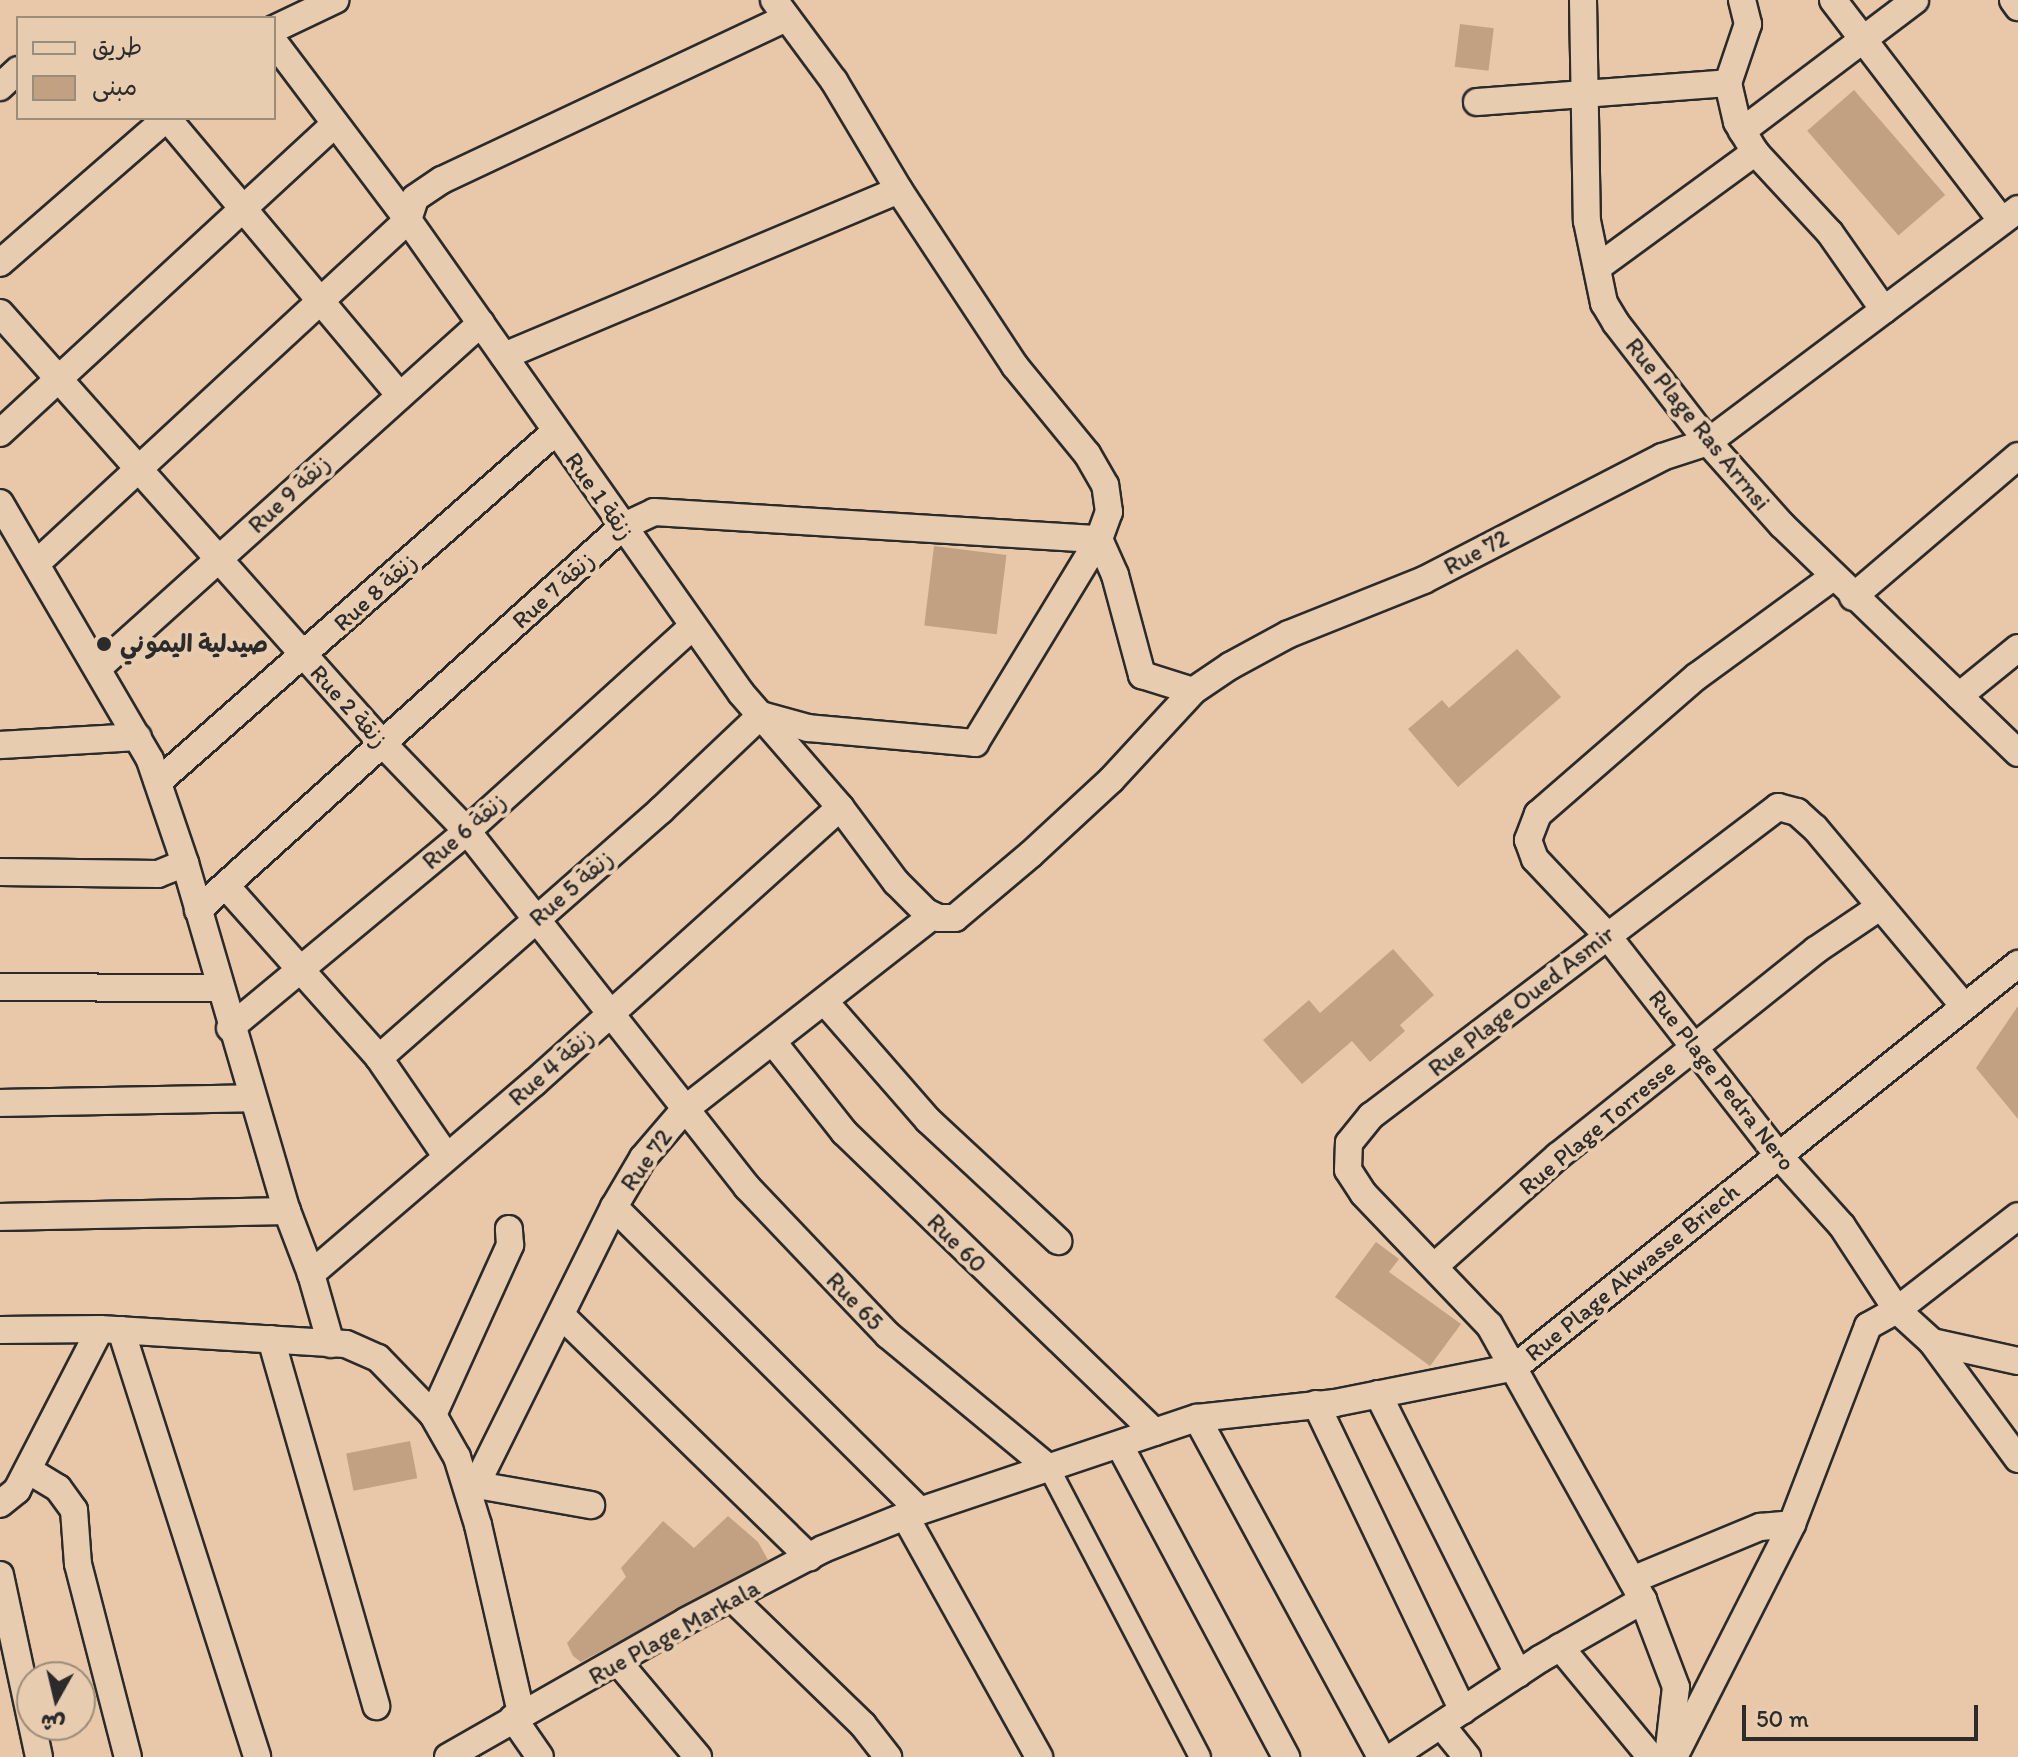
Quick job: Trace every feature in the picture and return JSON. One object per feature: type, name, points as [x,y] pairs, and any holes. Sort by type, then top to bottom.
[{"type":"street","points":[[276,28],[335,0]]},
{"type":"street","name":"Rue Plage Ras Arrnsi","points":[[1583,0],[1587,221],[1604,303],[1708,442],[1833,577],[2018,753]]},
{"type":"street","points":[[1742,0],[1748,24],[1728,83],[1748,141],[1830,233],[1884,310]]},
{"type":"street","points":[[1833,0],[2010,215]]},
{"type":"street","points":[[1598,267],[1748,141],[1862,38],[1915,0]]},
{"type":"street","points":[[2013,0],[2018,7]]},
{"type":"street","points":[[38,562],[319,298],[408,220],[415,198],[442,180],[781,9],[834,81],[899,190],[1015,366],[1105,485],[1109,512],[1099,539],[975,743],[960,746],[808,728],[761,715]]},
{"type":"street","name":"Rue 1 زنقة","points":[[276,45],[333,126],[408,220],[622,527],[761,715],[840,807],[896,882],[944,917]]},
{"type":"street","points":[[0,87],[16,72]]},
{"type":"street","points":[[1477,102],[1583,91],[1728,83]]},
{"type":"street","points":[[0,263],[165,120]]},
{"type":"street","points":[[169,120],[398,393]]},
{"type":"street","points":[[0,433],[57,377],[333,126]]},
{"type":"street","points":[[504,356],[899,190]]},
{"type":"street","name":"Rue 72","points":[[474,1490],[614,1207],[643,1158],[684,1110],[825,1002],[944,917],[1071,818],[1193,691],[1289,634],[1424,580],[1662,457],[1708,442],[2010,215]]},
{"type":"street","name":"Rue 2 زنقة","points":[[0,313],[383,744],[467,831],[684,1110]]},
{"type":"street","name":"Rue 9 زنقة","points":[[99,667],[398,393],[481,323]]},
{"type":"street","name":"Rue 8 زنقة","points":[[158,782],[305,656],[555,432]]},
{"type":"street","points":[[1853,597],[2018,456]]},
{"type":"street","points":[[0,503],[99,667],[138,737],[158,782],[185,863],[230,1028],[331,1344]]},
{"type":"street","name":"Rue 7 زنقة","points":[[198,910],[622,527],[654,512],[1099,539]]},
{"type":"street","points":[[1099,539],[1115,575],[1142,675],[1193,691]]},
{"type":"street","name":"Rue Plage Pedra Nero","points":[[1833,577],[1697,676],[1538,814],[1528,840],[1535,859],[1606,934],[1696,1045],[1779,1156],[1842,1226],[1897,1310],[1932,1342],[2018,1459]]},
{"type":"street","name":"Rue 6 زنقة","points":[[230,1028],[467,831],[693,626]]},
{"type":"street","points":[[1959,696],[2018,648]]},
{"type":"street","name":"Rue 5 زنقة","points":[[379,1058],[761,715]]},
{"type":"street","points":[[0,745],[138,737]]},
{"type":"street","name":"Rue 4 زنقة","points":[[311,1274],[609,1016],[735,897],[840,807]]},
{"type":"street","name":"Rue Plage Oued Asmir","points":[[1436,1265],[1363,1193],[1348,1170],[1346,1154],[1357,1130],[1606,934],[1778,807],[1797,812],[1964,1006]]},
{"type":"street","points":[[0,872],[158,874],[185,863]]},
{"type":"street","points":[[226,886],[379,1058],[446,1156]]},
{"type":"street","name":"Rue Plage Torresse","points":[[1436,1265],[1558,1156],[1696,1045],[1878,908]]},
{"type":"street","name":"Rue Plage Akwasse Briech","points":[[912,1514],[1197,1418],[1316,1404],[1515,1367],[2018,964]]},
{"type":"street","points":[[0,987],[219,988]]},
{"type":"street","points":[[825,1002],[928,1120],[1058,1241]]},
{"type":"street","name":"Rue 60","points":[[773,1042],[844,1132],[1155,1432]]},
{"type":"street","points":[[0,1103],[252,1098]]},
{"type":"street","name":"Rue 65","points":[[684,1110],[757,1197],[888,1335],[1049,1468]]},
{"type":"street","points":[[614,1207],[912,1514],[1039,1757]]},
{"type":"street","points":[[0,1217],[287,1211]]},
{"type":"street","points":[[1674,1757],[1792,1524],[1868,1326],[1897,1310],[2018,1216]]},
{"type":"street","points":[[433,1415],[510,1245],[509,1229]]},
{"type":"street","points":[[1436,1265],[1489,1325],[1638,1590],[1676,1687],[1668,1757]]},
{"type":"street","points":[[561,1315],[809,1557]]},
{"type":"street","points":[[0,1330],[110,1330],[271,1339],[357,1347],[378,1358],[433,1415],[474,1490],[517,1716],[540,1757]]},
{"type":"street","points":[[0,1504],[17,1490],[110,1330]]},
{"type":"street","points":[[110,1330],[257,1757]]},
{"type":"street","points":[[271,1339],[376,1706]]},
{"type":"street","points":[[1932,1342],[2018,1361]]},
{"type":"street","points":[[1378,1394],[1518,1674]]},
{"type":"street","points":[[1316,1404],[1467,1757]]},
{"type":"street","points":[[1197,1418],[1381,1757]]},
{"type":"street","points":[[1120,1446],[1286,1757]]},
{"type":"street","points":[[1049,1468],[1200,1757]]},
{"type":"street","points":[[28,1470],[58,1488],[74,1510],[78,1564],[128,1757]]},
{"type":"street","points":[[474,1490],[591,1505]]},
{"type":"street","name":"Rue Plage Markala","points":[[448,1757],[517,1716],[619,1663],[686,1621],[809,1557],[912,1514]]},
{"type":"street","points":[[1392,1757],[1560,1647],[1638,1590],[1760,1527],[1792,1524]]},
{"type":"street","points":[[0,1575],[39,1757]]},
{"type":"street","points":[[733,1599],[863,1725],[888,1757]]},
{"type":"street","points":[[1560,1647],[1651,1757]]},
{"type":"street","points":[[619,1663],[698,1757]]},
{"type":"building","points":[[1460,24],[1494,28],[1489,71],[1455,67]]},
{"type":"building","points":[[1854,90],[1945,195],[1898,236],[1807,131]]},
{"type":"building","points":[[934,546],[1006,555],[997,634],[924,625]]},
{"type":"building","points":[[1517,649],[1561,697],[1458,787],[1408,729],[1442,700],[1449,708]]},
{"type":"building","points":[[1393,949],[1434,995],[1400,1025],[1405,1031],[1370,1062],[1352,1041],[1302,1084],[1263,1040],[1309,1000],[1320,1013]]},
{"type":"building","points":[[2018,1006],[2018,1119],[1976,1068]]},
{"type":"building","points":[[1376,1242],[1399,1259],[1389,1272],[1461,1324],[1430,1366],[1335,1297]]},
{"type":"building","points":[[410,1441],[417,1478],[353,1491],[346,1453]]},
{"type":"building","points":[[728,1516],[758,1542],[768,1560],[581,1662],[573,1656],[567,1643],[626,1577],[621,1568],[663,1521],[694,1548]]},
{"type":"place","name":"صيدلية اليموني","points":[[104,644]]}]
